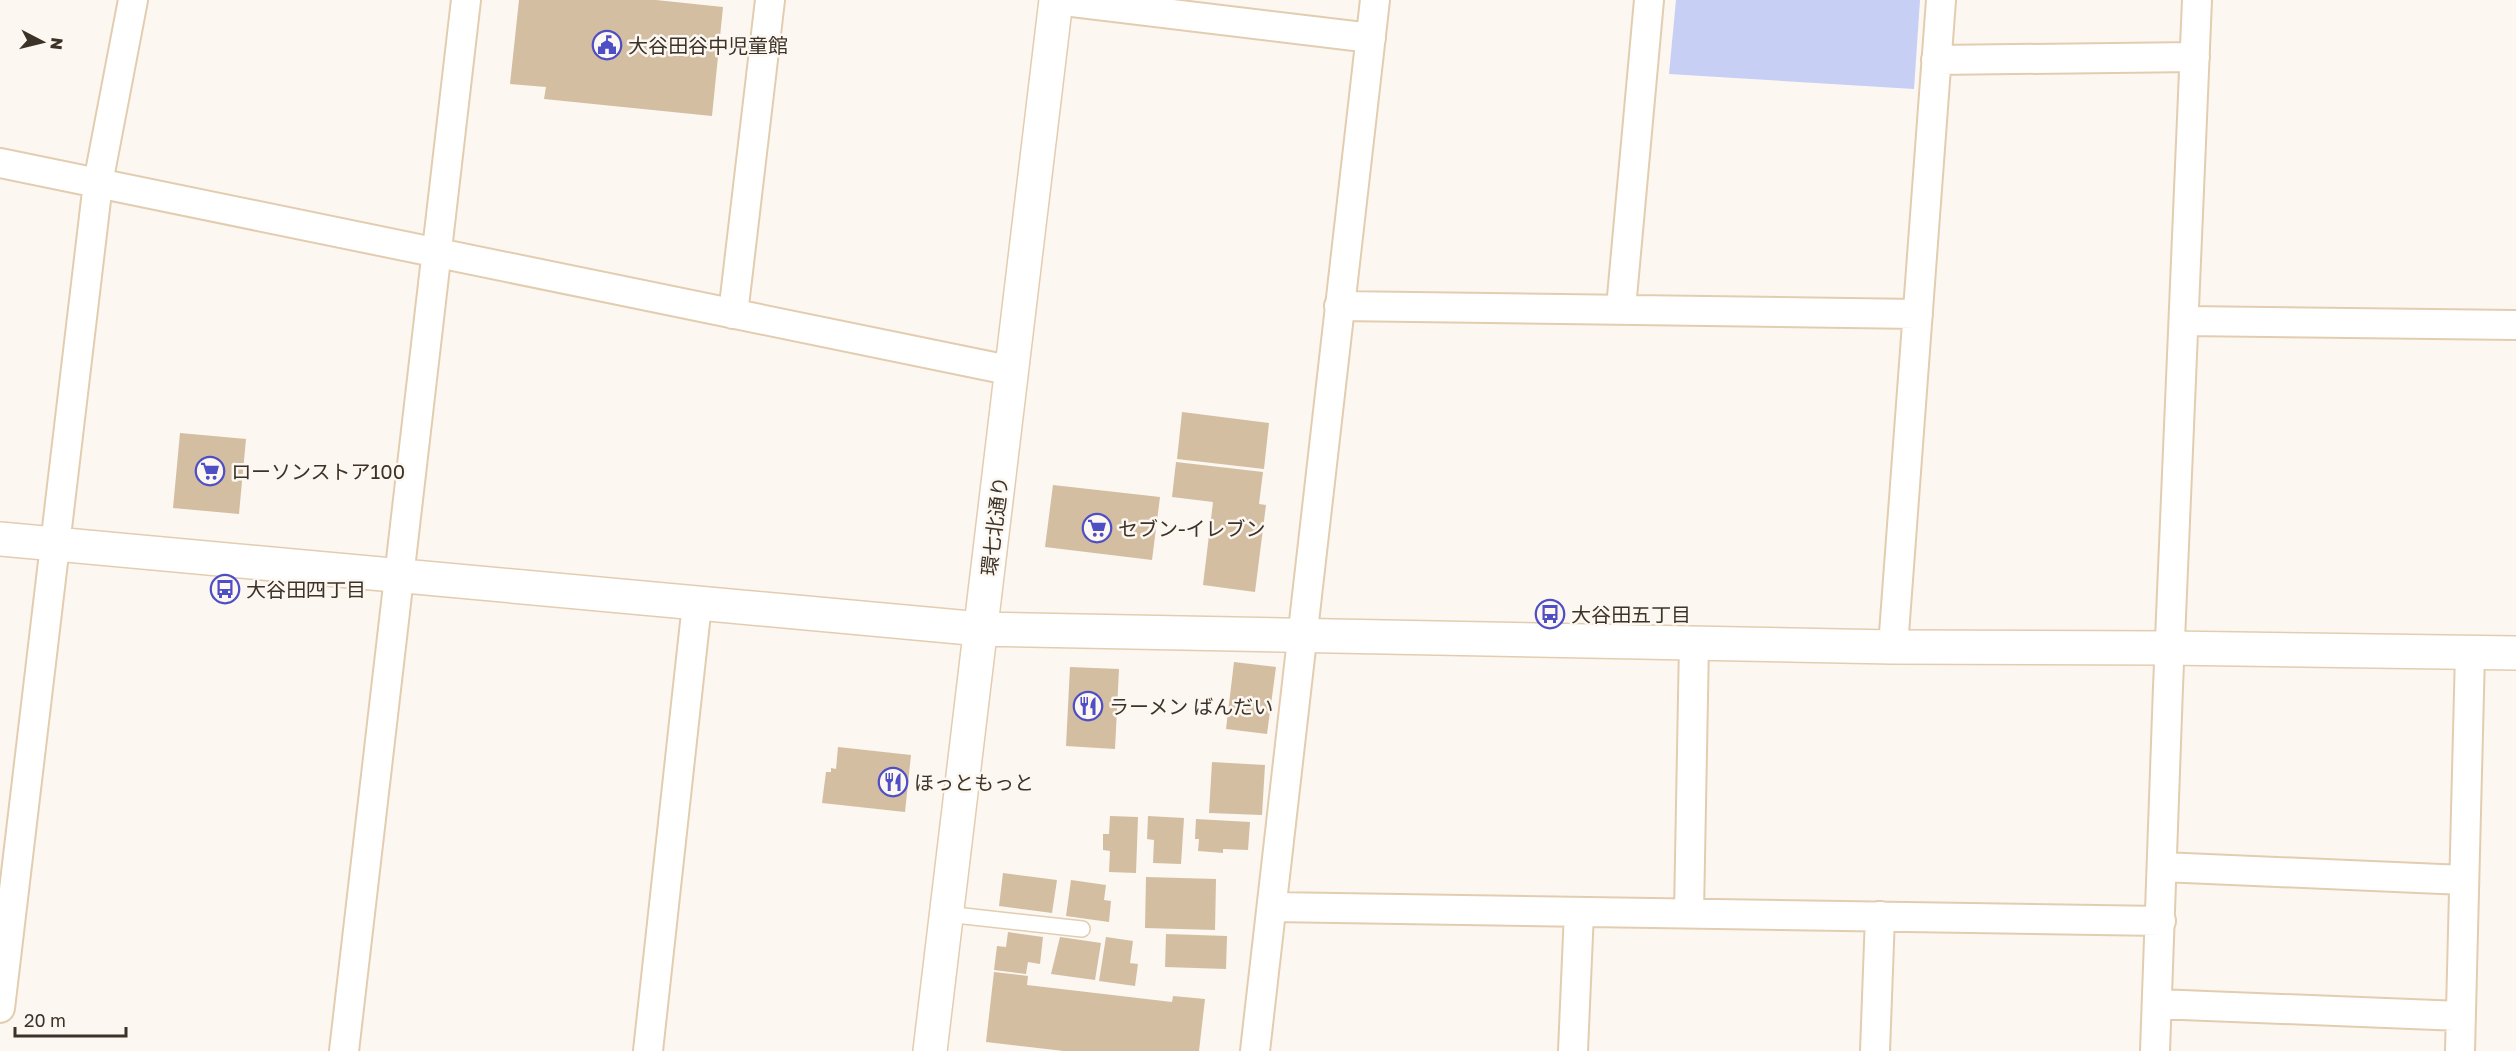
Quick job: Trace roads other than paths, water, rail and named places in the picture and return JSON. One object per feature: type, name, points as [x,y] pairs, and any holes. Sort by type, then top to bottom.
[{"type":"street","points":[[0,1008],[10,846],[54,545],[98,183],[134,0]]},
{"type":"street","points":[[344,1051],[466,0]]},
{"type":"street","points":[[733,314],[770,0]]},
{"type":"street","points":[[1056,0],[1371,38]]},
{"type":"street","name":"環七北通り","points":[[930,1051],[1056,0]]},
{"type":"street","points":[[1255,1051],[1375,0]]},
{"type":"street","points":[[1621,308],[1649,0]]},
{"type":"street","points":[[1893,647],[1941,0]]},
{"type":"street","points":[[2155,1051],[2169,648],[2185,321],[2197,0]]},
{"type":"street","points":[[1936,60],[2195,57]]},
{"type":"street","points":[[0,163],[1013,371]]},
{"type":"street","points":[[1339,306],[1621,308],[1918,314]]},
{"type":"street","points":[[2185,321],[2516,324]]},
{"type":"street","points":[[0,539],[981,629],[1893,647],[2516,653]]},
{"type":"street","points":[[648,1051],[697,604]]},
{"type":"street","points":[[1689,913],[1694,642]]},
{"type":"street","points":[[2460,1051],[2470,653]]},
{"type":"street","points":[[2162,867],[2464,879]]},
{"type":"street","points":[[1273,907],[2161,921]]},
{"type":"street","points":[[1573,1051],[1579,912]]},
{"type":"street","points":[[1875,1051],[1880,916]]},
{"type":"street","points":[[2157,1004],[2461,1017]]},
{"type":"lane","points":[[946,914],[1082,929]]},
{"type":"place","name":"大谷田谷中児童館","points":[[607,45]]},
{"type":"place","name":"ローソンストア100","points":[[210,471]]},
{"type":"place","name":"セブン-イレブン","points":[[1097,528]]},
{"type":"place","name":"大谷田四丁目","points":[[225,589]]},
{"type":"place","name":"大谷田五丁目","points":[[1550,614]]},
{"type":"place","name":"ラーメン ばんだい","points":[[1088,706]]},
{"type":"place","name":"ほっともっと","points":[[893,782]]}]
